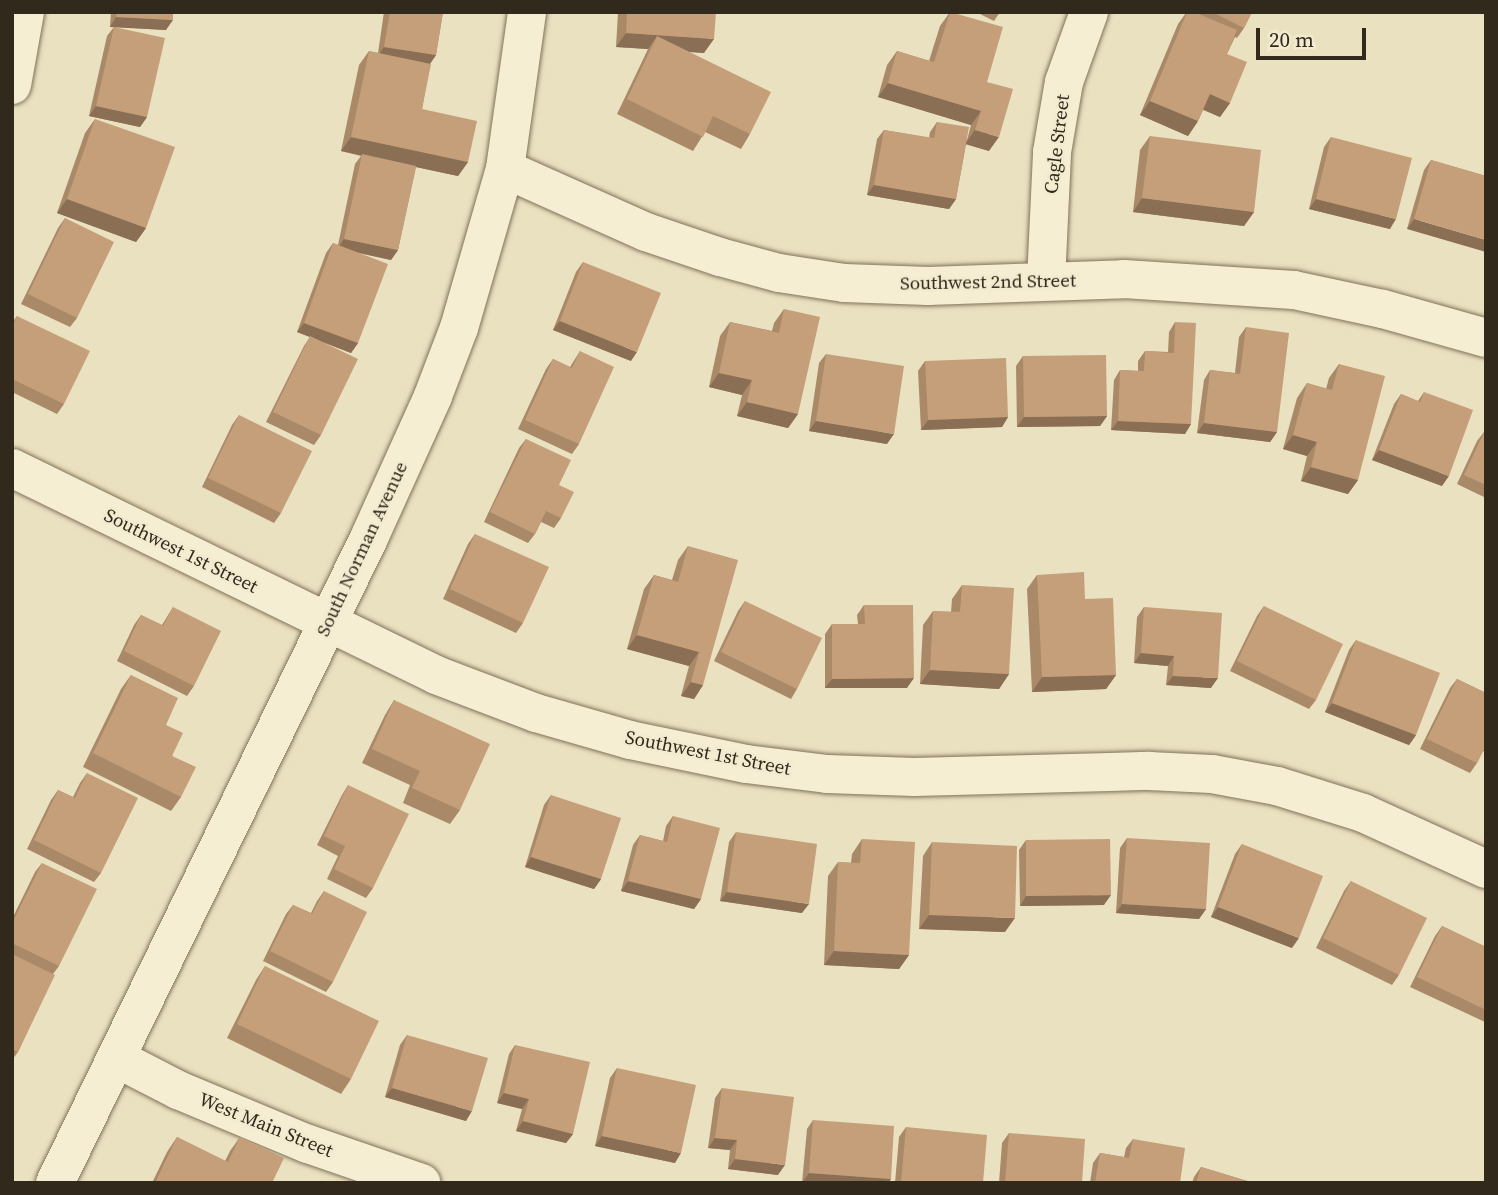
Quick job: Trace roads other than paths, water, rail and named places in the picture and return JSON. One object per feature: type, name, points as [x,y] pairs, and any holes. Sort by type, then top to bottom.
[{"type":"street","points":[[12,85],[25,12]]},
{"type":"street","name":"South Norman Avenue","points":[[55,1183],[327,623],[433,396],[459,328],[505,169],[527,12]]},
{"type":"street","name":"Cagle Street","points":[[1046,281],[1052,152],[1064,82],[1089,12]]},
{"type":"street","name":"Southwest 2nd Street","points":[[505,169],[646,232],[779,273],[844,283],[928,286],[1124,279],[1294,290],[1383,309],[1486,338]]},
{"type":"street","name":"Southwest 1st Street","points":[[12,468],[436,676],[536,713],[656,746],[746,764],[827,774],[914,778],[1149,771],[1212,774],[1277,786],[1363,813],[1486,869]]},
{"type":"street","name":"West Main Street","points":[[116,1058],[178,1090],[308,1144],[421,1183]]}]
